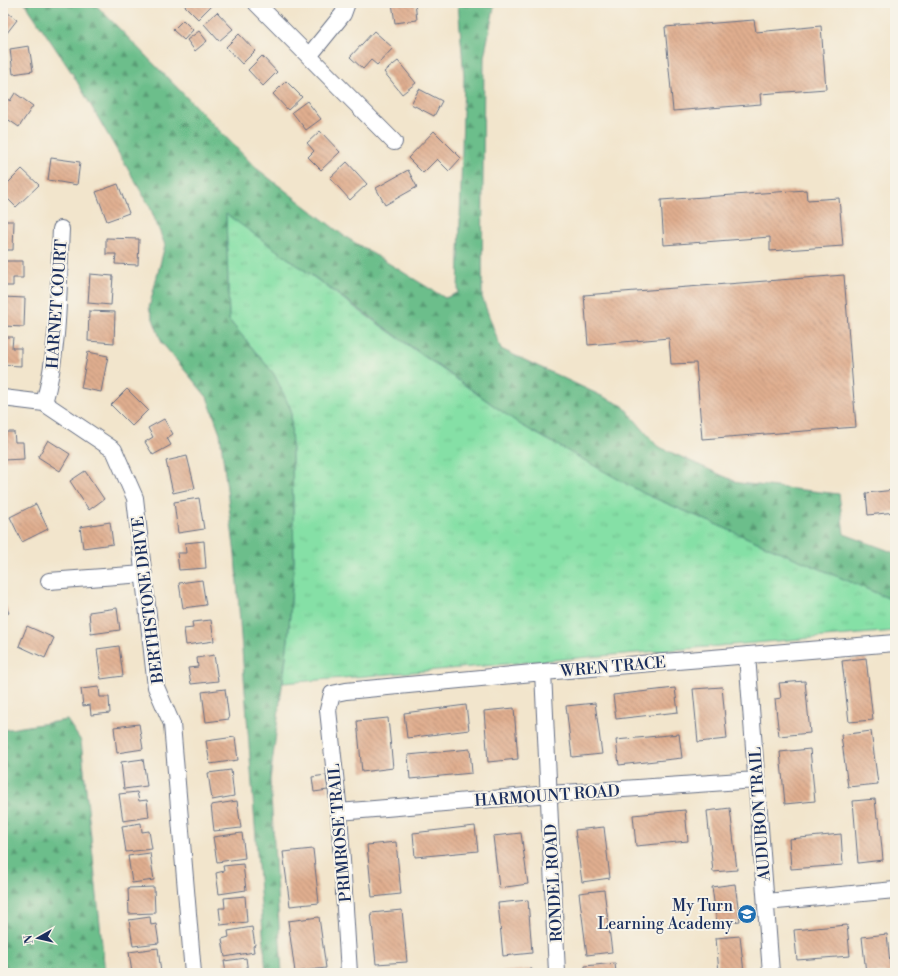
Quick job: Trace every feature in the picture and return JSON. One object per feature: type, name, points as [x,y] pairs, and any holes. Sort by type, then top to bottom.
[{"type":"street","points":[[256,3],[394,142]]},
{"type":"street","points":[[309,56],[343,14],[347,3]]},
{"type":"street","name":"HARNET COURT","points":[[44,403],[51,378],[56,348],[61,229]]},
{"type":"street","name":"BERTHSTONE DRIVE","points":[[3,398],[44,403],[114,450],[135,498],[156,687],[172,724],[192,973]]},
{"type":"street","points":[[49,581],[144,574]]},
{"type":"street","name":"WREN TRACE","points":[[332,694],[346,691],[543,672],[747,655],[895,646]]},
{"type":"street","name":"AUDUBON TRAIL","points":[[747,655],[771,973]]},
{"type":"street","name":"RONDEL ROAD","points":[[543,672],[557,973]]},
{"type":"street","name":"PRIMROSE TRAIL","points":[[332,694],[328,710],[338,812],[349,973]]},
{"type":"street","name":"HARMOUNT ROAD","points":[[338,812],[549,794],[756,780]]},
{"type":"street","points":[[766,902],[895,890]]},
{"type":"green space","points":[[25,3],[94,3],[256,168],[344,236],[445,298],[458,293],[464,77],[458,3],[495,3],[484,57],[482,297],[501,349],[623,406],[657,446],[739,483],[839,494],[844,534],[895,553],[895,601],[645,494],[521,425],[226,214],[229,320],[274,374],[291,410],[294,561],[288,640],[270,780],[282,973],[266,973],[235,555],[220,433],[207,397],[162,343],[149,308],[165,245],[150,207],[72,73]]},
{"type":"green space","points":[[226,213],[357,309],[521,425],[645,494],[895,601],[895,631],[283,683],[294,561],[291,410],[274,374],[229,320]]},
{"type":"green space","points":[[67,720],[81,741],[105,973],[3,973],[3,730]]},
{"type":"building","points":[[182,3],[210,3],[212,5],[198,19]]},
{"type":"building","points":[[296,3],[310,3],[303,10]]},
{"type":"building","points":[[392,3],[415,3],[417,20],[395,23]]},
{"type":"building","points":[[3,9],[17,20],[3,38]]},
{"type":"building","points":[[217,12],[233,29],[219,41],[204,24]]},
{"type":"building","points":[[183,20],[193,30],[184,40],[173,30]]},
{"type":"building","points":[[754,20],[756,32],[821,26],[826,89],[760,94],[761,104],[673,111],[665,27]]},
{"type":"building","points":[[199,31],[207,41],[195,51],[187,40]]},
{"type":"building","points":[[374,31],[393,48],[377,65],[371,60],[363,69],[350,57]]},
{"type":"building","points":[[239,34],[255,51],[242,64],[226,47]]},
{"type":"building","points":[[29,46],[33,71],[13,74],[10,49]]},
{"type":"building","points":[[262,56],[277,72],[263,86],[248,70]]},
{"type":"building","points":[[398,61],[416,83],[402,94],[384,72]]},
{"type":"building","points":[[286,81],[302,97],[288,110],[273,94]]},
{"type":"building","points":[[419,89],[442,101],[434,116],[411,104]]},
{"type":"building","points":[[15,93],[33,106],[19,127],[3,116],[3,96],[10,101]]},
{"type":"building","points":[[307,101],[321,119],[306,130],[292,112]]},
{"type":"building","points":[[320,131],[340,152],[321,170],[308,157],[314,151],[307,143]]},
{"type":"building","points":[[434,131],[461,158],[449,171],[437,159],[423,173],[408,158]]},
{"type":"building","points":[[51,158],[80,162],[77,185],[48,180]]},
{"type":"building","points":[[347,162],[367,184],[350,200],[330,178]]},
{"type":"building","points":[[22,169],[39,185],[16,207],[3,194],[3,188]]},
{"type":"building","points":[[408,170],[417,187],[385,205],[376,188]]},
{"type":"building","points":[[118,184],[129,213],[107,221],[96,192]]},
{"type":"building","points":[[806,190],[807,200],[839,198],[843,246],[770,251],[770,237],[664,245],[661,200]]},
{"type":"building","points":[[3,221],[14,221],[13,250],[3,250]]},
{"type":"building","points":[[106,238],[139,239],[138,265],[115,264],[116,254],[106,254]]},
{"type":"building","points":[[3,261],[23,261],[23,278],[13,278],[13,286],[3,286]]},
{"type":"building","points":[[90,274],[113,276],[111,305],[88,303]]},
{"type":"building","points":[[844,275],[856,427],[702,439],[696,363],[671,364],[669,338],[588,345],[584,295]]},
{"type":"building","points":[[3,297],[25,298],[24,327],[3,326]]},
{"type":"building","points":[[89,311],[115,312],[114,343],[88,341]]},
{"type":"building","points":[[3,337],[13,337],[12,348],[21,348],[21,366],[3,365]]},
{"type":"building","points":[[88,352],[108,356],[101,392],[81,388]]},
{"type":"building","points":[[127,389],[148,410],[132,426],[111,405]]},
{"type":"building","points":[[164,419],[173,434],[167,438],[171,445],[153,455],[145,442],[153,437],[148,428]]},
{"type":"building","points":[[3,432],[14,432],[15,442],[23,442],[24,459],[3,460]]},
{"type":"building","points":[[48,440],[70,454],[60,471],[38,457]]},
{"type":"building","points":[[187,456],[195,488],[173,493],[166,461]]},
{"type":"building","points":[[85,471],[104,499],[89,510],[70,481]]},
{"type":"building","points":[[895,490],[895,512],[868,515],[866,493]]},
{"type":"building","points":[[199,498],[204,529],[178,533],[174,502]]},
{"type":"building","points":[[36,504],[48,529],[22,542],[10,517]]},
{"type":"building","points":[[110,522],[113,544],[83,548],[80,527]]},
{"type":"building","points":[[204,541],[206,568],[179,570],[177,553],[186,553],[185,543]]},
{"type":"building","points":[[202,580],[206,605],[183,608],[179,583]]},
{"type":"building","points":[[3,600],[9,613],[3,615]]},
{"type":"building","points":[[117,608],[120,630],[91,634],[89,612]]},
{"type":"building","points":[[211,620],[214,641],[186,645],[184,629],[193,628],[192,622]]},
{"type":"building","points":[[27,626],[54,638],[45,658],[19,646]]},
{"type":"building","points":[[119,646],[123,676],[101,679],[97,649]]},
{"type":"building","points":[[214,655],[218,681],[191,684],[188,668],[198,667],[197,658]]},
{"type":"building","points":[[866,658],[873,720],[849,722],[842,661]]},
{"type":"building","points":[[805,681],[810,733],[779,736],[775,699],[781,698],[779,683]]},
{"type":"building","points":[[99,687],[100,697],[109,697],[110,713],[91,715],[90,705],[83,706],[81,689]]},
{"type":"building","points":[[722,687],[727,739],[698,742],[693,689]]},
{"type":"building","points":[[675,688],[678,712],[616,719],[613,695]]},
{"type":"building","points":[[225,689],[229,719],[206,722],[202,692]]},
{"type":"building","points":[[595,703],[602,754],[572,757],[566,706]]},
{"type":"building","points":[[466,705],[469,730],[407,738],[404,713]]},
{"type":"building","points":[[514,708],[518,759],[488,762],[484,711]]},
{"type":"building","points":[[388,718],[393,768],[362,772],[357,721]]},
{"type":"building","points":[[139,724],[143,749],[117,753],[114,727]]},
{"type":"building","points":[[871,731],[878,784],[848,787],[841,735]]},
{"type":"building","points":[[679,734],[682,758],[619,765],[616,740]]},
{"type":"building","points":[[235,737],[238,760],[210,764],[206,741]]},
{"type":"building","points":[[470,749],[472,773],[410,779],[408,755]]},
{"type":"building","points":[[810,749],[815,801],[785,804],[780,752]]},
{"type":"building","points":[[143,759],[147,786],[124,789],[121,762]]},
{"type":"building","points":[[231,770],[234,796],[212,800],[208,773]]},
{"type":"building","points":[[326,775],[328,790],[314,792],[312,777]]},
{"type":"building","points":[[137,792],[139,801],[147,800],[149,817],[123,821],[119,794]]},
{"type":"building","points":[[875,799],[877,818],[879,818],[883,860],[858,863],[853,801]]},
{"type":"building","points":[[237,801],[241,828],[214,831],[211,805]]},
{"type":"building","points":[[730,808],[737,870],[713,872],[707,811]]},
{"type":"building","points":[[685,810],[688,841],[636,846],[633,815]]},
{"type":"building","points":[[141,823],[142,832],[149,831],[152,849],[126,852],[122,826]]},
{"type":"building","points":[[475,826],[478,851],[415,857],[413,833]]},
{"type":"building","points":[[604,827],[610,878],[582,882],[575,830]]},
{"type":"building","points":[[242,833],[245,858],[217,862],[213,837]]},
{"type":"building","points":[[521,833],[528,884],[499,888],[493,836]]},
{"type":"building","points":[[841,834],[843,865],[791,869],[789,839]]},
{"type":"building","points":[[396,842],[401,894],[372,897],[367,845]]},
{"type":"building","points":[[313,849],[319,903],[290,906],[283,852]]},
{"type":"building","points":[[150,853],[154,880],[132,883],[128,856]]},
{"type":"building","points":[[243,864],[246,890],[219,894],[216,873],[224,871],[223,866]]},
{"type":"building","points":[[735,884],[740,921],[717,924],[712,887]]},
{"type":"building","points":[[154,887],[155,913],[129,914],[128,888]]},
{"type":"building","points":[[604,890],[612,952],[587,955],[579,893]]},
{"type":"building","points":[[245,896],[247,922],[221,925],[219,908],[225,908],[224,898]]},
{"type":"building","points":[[528,900],[532,953],[503,956],[498,903]]},
{"type":"building","points":[[402,910],[407,962],[376,964],[371,913]]},
{"type":"building","points":[[150,917],[151,925],[156,924],[159,943],[133,946],[129,920]]},
{"type":"building","points":[[319,917],[326,968],[295,972],[288,921]]},
{"type":"building","points":[[847,925],[850,956],[797,960],[794,930]]},
{"type":"building","points":[[252,927],[255,945],[253,946],[254,952],[225,957],[222,939],[229,937],[228,931]]},
{"type":"building","points":[[887,934],[891,973],[866,973],[862,937]]},
{"type":"building","points":[[740,936],[744,973],[719,973],[716,938]]},
{"type":"building","points":[[158,948],[161,973],[132,973],[129,952]]},
{"type":"building","points":[[246,958],[248,973],[226,973],[224,961]]},
{"type":"building","points":[[615,963],[616,973],[585,973],[585,966]]},
{"type":"building","points":[[532,969],[532,973],[502,973],[502,972]]},
{"type":"place","name":"My Turn Learning Academy","points":[[747,914]]}]
